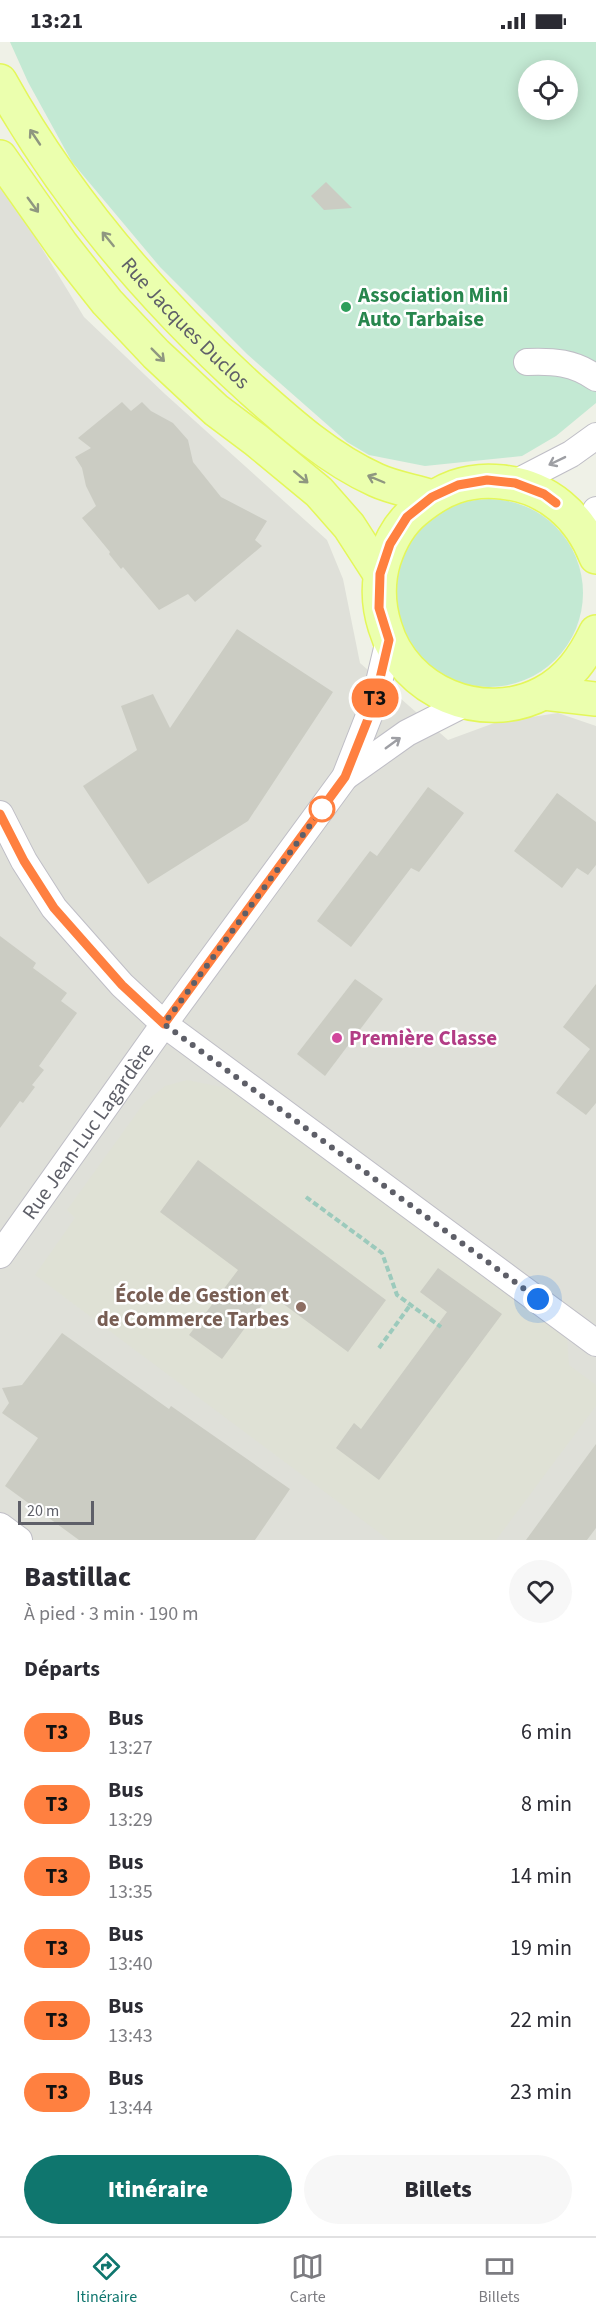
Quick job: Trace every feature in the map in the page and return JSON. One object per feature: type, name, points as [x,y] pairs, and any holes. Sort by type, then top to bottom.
[{"type":"main road","name":"Rue Jacques Duclos","points":[[0,81],[79,203],[140,280],[211,353],[282,417],[341,461],[377,481],[432,497]]},
{"type":"main road","name":"Rue Jacques Duclos","points":[[0,157],[62,245],[107,302],[156,354],[216,410],[319,492],[349,526],[380,574]]},
{"type":"main road","points":[[593,535],[569,512],[544,494],[515,483],[487,480],[458,485],[432,497],[407,517],[390,544],[380,574],[379,608],[389,640],[408,669],[434,690],[466,703],[492,706],[510,704],[543,693],[573,669],[585,655],[596,632]]},
{"type":"main road","points":[[543,693],[596,699]]},
{"type":"street","points":[[527,362],[555,360],[582,367],[596,378]]},
{"type":"street","points":[[515,483],[571,454],[596,436]]},
{"type":"street","name":"Rue Jean-Luc Lagardère","points":[[2,1248],[345,777],[374,704],[389,640]]},
{"type":"street","name":"Rue Jean-Luc Lagardère","points":[[345,777],[407,733],[466,703]]},
{"type":"street","points":[[0,814],[24,861],[54,908],[122,985],[164,1024],[596,1343]]},
{"type":"street","points":[[0,1526],[19,1540]]},
{"type":"path","points":[[306,1197],[382,1253],[398,1295],[441,1327]]},
{"type":"path","points":[[379,1348],[411,1304]]},
{"type":"shaded area","points":[[0,180],[84,317],[165,394],[327,540],[343,579],[360,663],[448,740],[497,722],[558,713],[596,726],[596,1540],[0,1540]]},
{"type":"shaded area","name":"École de Gestion et de Commerce Tarbes","points":[[187,1080],[231,1089],[567,1338],[569,1365],[596,1385],[596,1406],[496,1540],[389,1540],[35,1275],[75,1218],[67,1210],[144,1103],[165,1086]]},
{"type":"green space","points":[[10,42],[596,42],[596,403],[556,436],[522,456],[425,466],[369,455],[347,442],[247,354],[160,267],[72,162],[28,82]]},
{"type":"green space","points":[[489,499],[525,506],[549,520],[562,533],[576,557],[583,593],[576,629],[562,653],[549,666],[525,680],[489,687],[453,680],[429,666],[416,653],[402,629],[395,593],[402,557],[416,533],[429,520],[453,506]]},
{"type":"building","points":[[326,182],[352,208],[324,210],[311,196]]},
{"type":"building","points":[[122,402],[131,411],[142,402],[151,411],[173,423],[188,440],[193,462],[221,497],[267,521],[255,540],[262,546],[195,602],[188,594],[159,610],[123,567],[121,569],[82,518],[96,506],[86,486],[82,468],[75,457],[91,448],[78,438]]},
{"type":"building","points":[[237,629],[333,692],[248,821],[148,884],[83,786],[137,750],[121,706],[153,694],[170,728]]},
{"type":"building","points":[[428,787],[464,813],[419,872],[411,868],[351,947],[317,921],[370,851],[377,856]]},
{"type":"building","points":[[557,793],[596,822],[596,865],[588,875],[577,868],[562,888],[514,851]]},
{"type":"building","points":[[0,936],[36,963],[33,968],[67,993],[61,1001],[77,1013],[39,1066],[44,1070],[32,1085],[35,1087],[23,1103],[20,1101],[0,1128]]},
{"type":"building","points":[[355,979],[383,999],[325,1076],[297,1054]]},
{"type":"building","points":[[596,984],[596,1103],[586,1115],[556,1093],[590,1049],[563,1027]]},
{"type":"building","points":[[198,1160],[386,1300],[348,1352],[270,1294],[222,1359],[189,1335],[238,1270],[160,1212]]},
{"type":"building","points":[[438,1268],[502,1314],[379,1480],[336,1448],[354,1423],[361,1429],[447,1312],[420,1292]]},
{"type":"building","points":[[62,1333],[169,1409],[171,1406],[290,1489],[255,1540],[79,1540],[5,1486],[38,1438],[2,1413],[9,1403],[2,1388],[22,1385]]},
{"type":"building","points":[[596,1444],[596,1528],[587,1540],[526,1540]]},
{"type":"bus line","name":"T3","points":[[0,814],[24,861],[54,908],[122,985],[164,1024],[345,777],[374,704],[389,640],[379,608],[380,574],[390,544],[407,517],[432,497],[458,485],[487,480],[515,483],[544,494],[556,503]]},
{"type":"place","name":"Association Mini Auto Tarbaise","points":[[346,307]]},
{"type":"place","name":"Première Classe","points":[[337,1038]]},
{"type":"place","name":"École de Gestion et de Commerce Tarbes","points":[[301,1307]]},
{"type":"route","points":[[322,809],[164,1024],[538,1299]]}]
